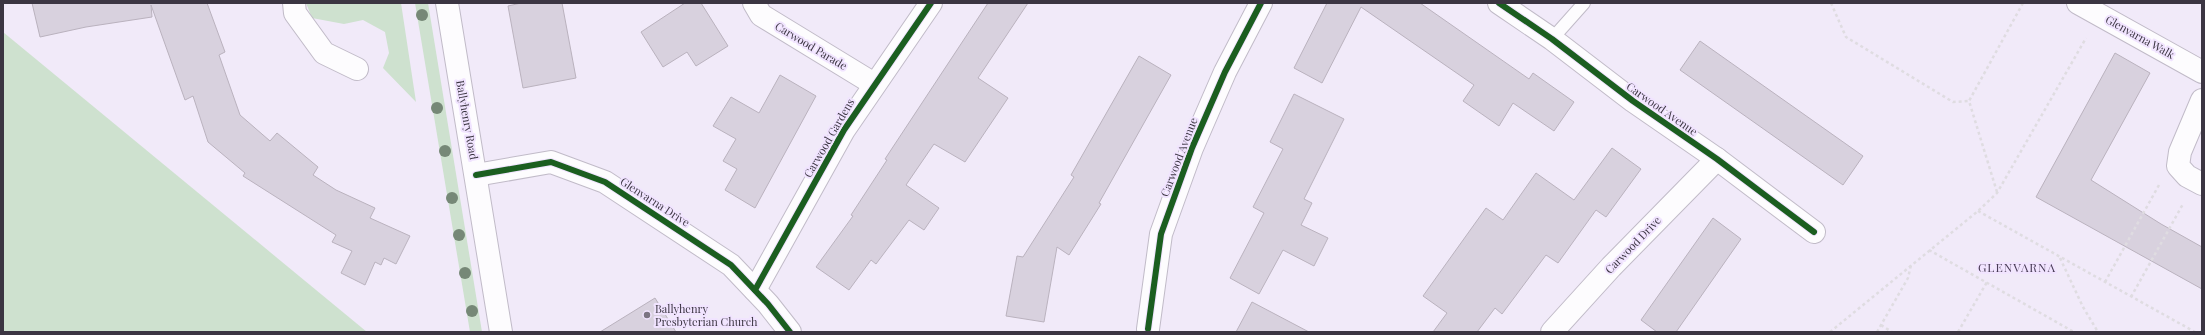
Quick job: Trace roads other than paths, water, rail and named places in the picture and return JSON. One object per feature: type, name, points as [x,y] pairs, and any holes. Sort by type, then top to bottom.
[{"type":"street","points":[[294,3],[295,13],[324,53],[357,69]]},
{"type":"street","name":"Ballyhenry Road","points":[[447,3],[501,332]]},
{"type":"street","name":"Carwood Parade","points":[[754,3],[761,15],[874,84]]},
{"type":"street","name":"Carwood Gardens","points":[[755,290],[844,130],[874,84],[931,3]]},
{"type":"street","name":"Carwood Avenue","points":[[1148,329],[1161,234],[1192,148],[1225,72],[1261,3]]},
{"type":"street","name":"Carwood Avenue","points":[[1499,3],[1552,39],[1633,102],[1717,159],[1814,232]]},
{"type":"street","name":"Glenvarna Walk","points":[[2078,3],[2202,72]]},
{"type":"street","points":[[2199,182],[2187,176],[2178,166],[2180,152],[2202,100]]},
{"type":"street","name":"Carwood Drive","points":[[1552,332],[1611,267],[1717,159]]},
{"type":"street","name":"Glenvarna Drive","points":[[476,174],[551,162],[605,182],[731,265],[755,290],[790,332]]},
{"type":"lane","points":[[1552,39],[1584,3]]},
{"type":"place","name":"Ballyhenry Presbyterian Church","points":[[647,315]]},
{"type":"district","name":"GLENVARNA","points":[[2017,268]]}]
